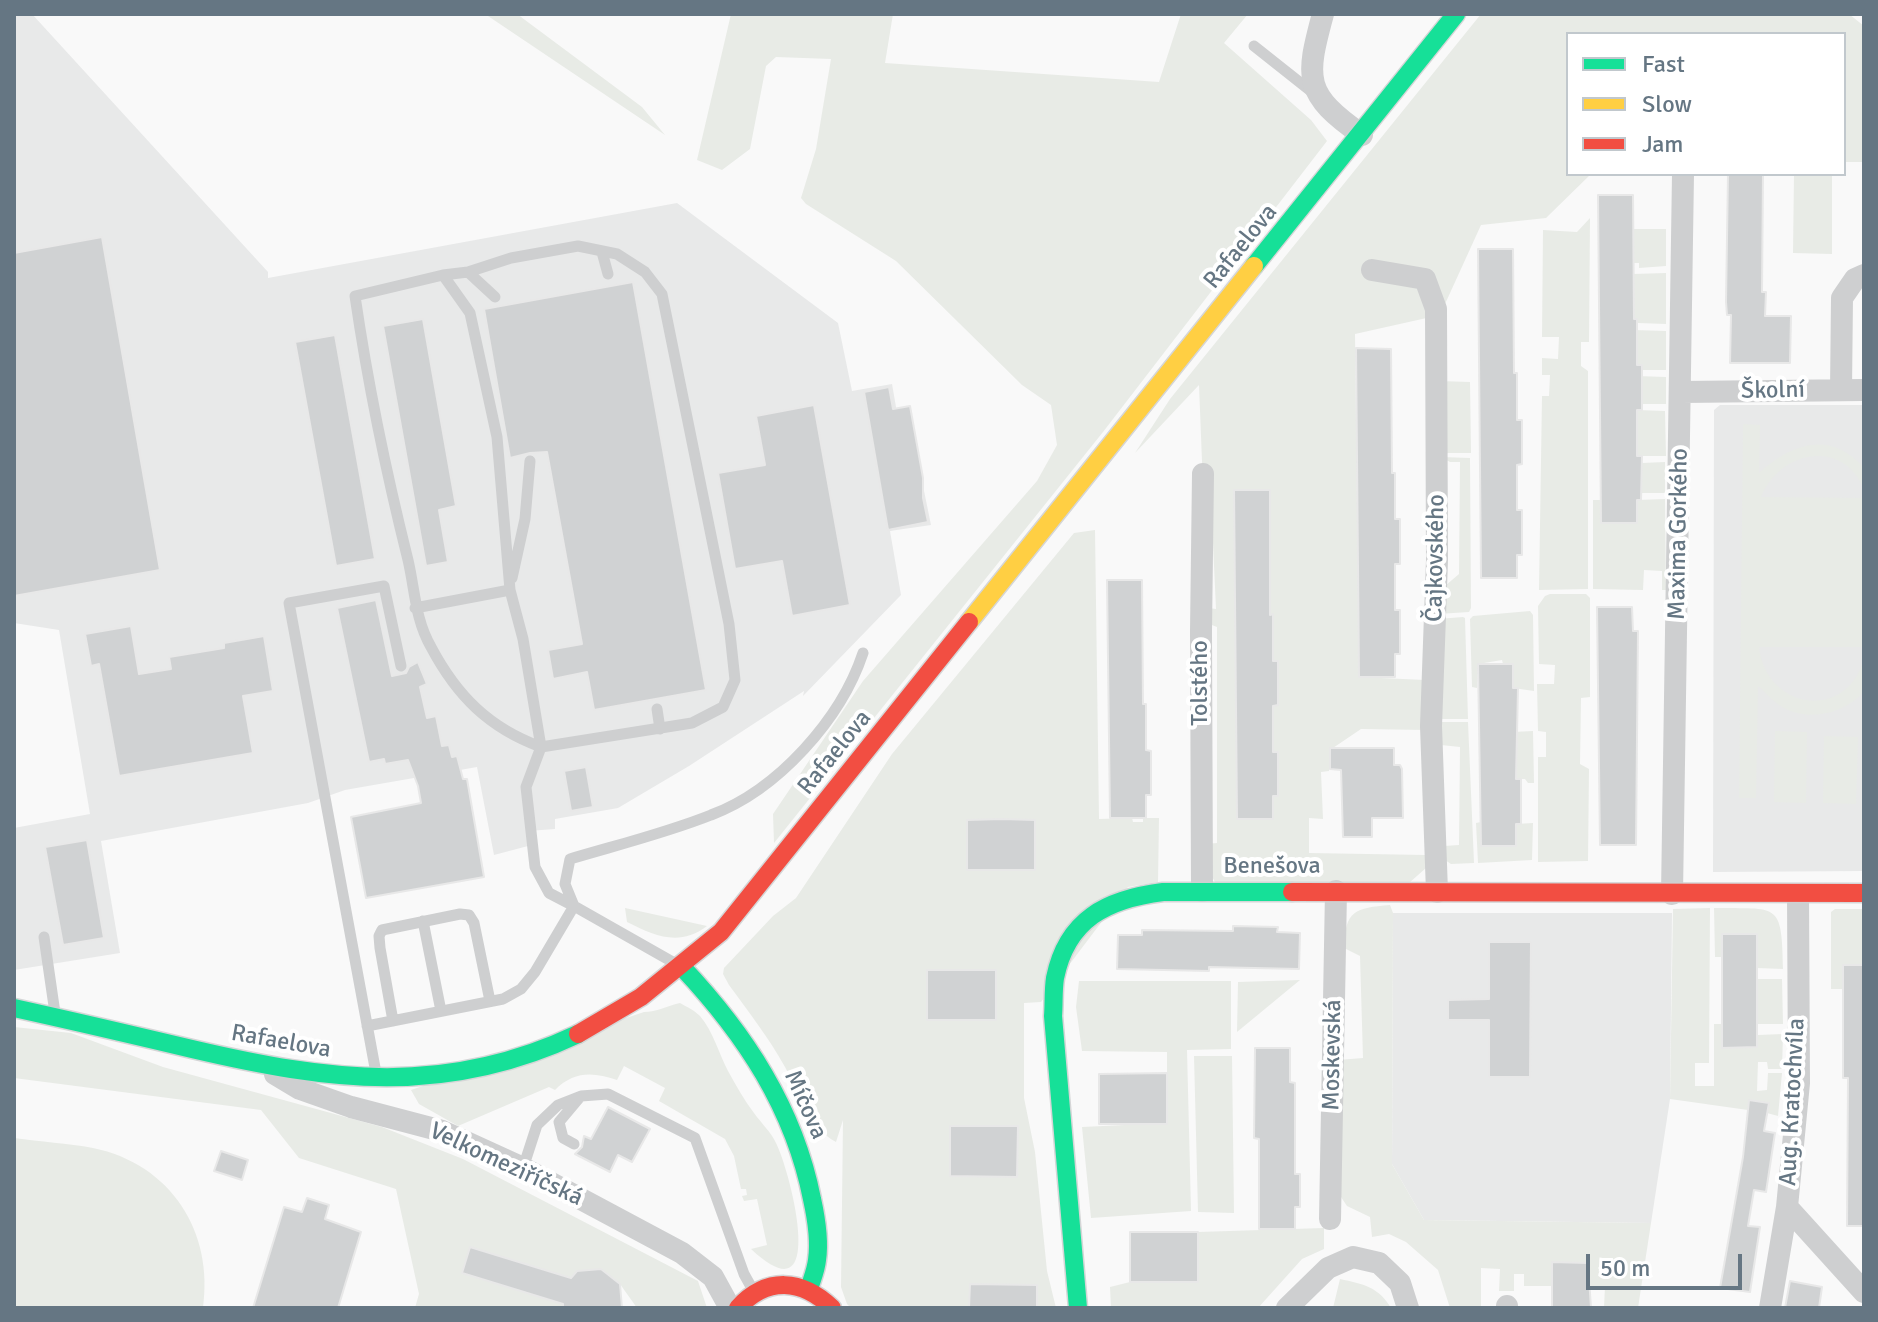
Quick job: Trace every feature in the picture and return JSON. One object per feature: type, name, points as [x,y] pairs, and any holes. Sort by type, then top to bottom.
[{"type":"main road","name":"Rafaelova","points":[[14,1008],[256,1063],[336,1076],[377,1078],[457,1071],[516,1058],[590,1028],[641,997],[682,967],[721,932],[1456,14]]},
{"type":"main road","name":"Benešova","points":[[1078,1308],[1053,1016],[1058,970],[1078,929],[1107,903],[1137,894],[1202,891],[1864,893]]},
{"type":"main road","name":"Míčova","points":[[682,967],[711,998],[781,1098],[811,1191],[818,1256],[809,1289]]},
{"type":"main road","points":[[738,1308],[755,1292],[772,1285],[791,1284],[809,1289],[832,1308]]},
{"type":"street","points":[[1323,14],[1311,62],[1313,83],[1319,97],[1332,113],[1362,135]]},
{"type":"street","name":"Maxima Gorkého","points":[[1672,894],[1683,176]]},
{"type":"street","name":"Čajkovského","points":[[1372,270],[1425,279],[1436,309],[1437,545],[1431,726],[1437,892]]},
{"type":"street","points":[[1841,390],[1842,298],[1855,279],[1864,275]]},
{"type":"street","name":"Školní","points":[[1682,392],[1864,390]]},
{"type":"street","name":"Tolstého","points":[[1202,891],[1203,474]]},
{"type":"street","name":"Moskevská","points":[[1330,1219],[1336,891]]},
{"type":"street","name":"Aug. Kratochvíla","points":[[1770,1308],[1787,1207],[1799,1083],[1798,895]]},
{"type":"street","name":"Velkomeziříčská","points":[[256,1063],[300,1089],[351,1107],[442,1131],[523,1168],[682,1253],[713,1277],[730,1308]]},
{"type":"street","points":[[1787,1207],[1864,1292]]},
{"type":"street","points":[[1287,1308],[1328,1268],[1353,1257],[1379,1263],[1400,1283],[1408,1308]]},
{"type":"lane","points":[[1254,46],[1319,97]]},
{"type":"lane","points":[[578,246],[602,252],[617,254],[645,272],[662,294],[729,624],[735,680],[723,707],[692,723],[541,747],[516,738],[492,723],[463,697],[430,646],[415,608],[412,552],[386,475],[369,393],[355,296],[468,272],[511,258],[578,246]]},
{"type":"lane","points":[[602,252],[608,274]]},
{"type":"lane","points":[[468,272],[495,297]]},
{"type":"lane","points":[[443,275],[470,313],[497,437],[510,590],[523,639],[541,747],[526,787],[535,867],[549,893],[682,967]]},
{"type":"lane","points":[[510,590],[525,519],[530,461]]},
{"type":"lane","points":[[377,1078],[289,603],[384,586],[401,666]]},
{"type":"lane","points":[[415,608],[510,590]]},
{"type":"lane","points":[[574,906],[565,884],[570,859],[714,814],[756,790],[792,762],[833,715],[856,675],[863,653]]},
{"type":"lane","points":[[657,709],[660,729]]},
{"type":"lane","points":[[367,1026],[503,999],[521,989],[535,972],[574,906]]},
{"type":"lane","points":[[393,1021],[379,936],[382,930],[423,921],[469,915],[474,923],[490,1001]]},
{"type":"lane","points":[[423,921],[441,1011]]},
{"type":"lane","points":[[44,937],[56,1017]]},
{"type":"lane","points":[[523,1168],[537,1125],[558,1105],[581,1096],[608,1094],[695,1138],[744,1274],[755,1292]]},
{"type":"lane","points":[[574,1144],[563,1138],[559,1122],[581,1096]]},
{"type":"shaded area","points":[[14,14],[32,14],[268,272],[268,278],[677,203],[838,323],[852,391],[892,384],[908,476],[921,476],[931,525],[890,531],[901,595],[803,696],[804,691],[618,808],[555,819],[555,829],[528,831],[528,846],[494,855],[477,767],[345,790],[308,803],[101,841],[120,953],[14,970],[14,828],[90,814],[59,630],[14,623]]},
{"type":"shaded area","points":[[485,14],[517,14],[642,107],[665,135]]},
{"type":"shaded area","points":[[731,14],[893,14],[885,63],[1159,82],[1181,14],[1248,14],[1224,43],[1311,120],[1327,141],[1103,432],[774,843],[773,814],[863,681],[1037,481],[1057,445],[1051,405],[1022,385],[896,261],[801,198],[816,149],[831,59],[776,57],[766,66],[750,149],[722,170],[697,160]]},
{"type":"shaded area","points":[[1481,14],[1849,14],[1864,26],[1864,162],[1846,162],[1846,32],[1566,32],[1566,176],[1589,176],[1546,218],[1481,225],[1440,315],[1355,334],[1359,677],[1425,680],[1425,730],[1361,729],[1330,750],[1329,771],[1321,772],[1323,819],[1309,818],[1309,853],[1426,855],[1426,868],[1409,883],[1215,882],[1194,845],[1217,843],[1217,627],[1194,618],[1194,606],[1216,609],[1212,522],[1203,487],[1199,385],[1135,453],[1170,399]]},
{"type":"shaded area","points":[[1794,176],[1832,176],[1832,254],[1793,253]]},
{"type":"shaded area","points":[[1590,218],[1589,342],[1581,342],[1581,366],[1588,371],[1588,589],[1539,590],[1542,396],[1549,396],[1550,375],[1542,375],[1542,358],[1558,359],[1559,337],[1542,337],[1543,230],[1577,232]]},
{"type":"shaded area","points":[[1633,229],[1666,229],[1666,266],[1639,268],[1639,263],[1633,263]]},
{"type":"shaded area","points":[[1666,273],[1666,324],[1638,323],[1638,319],[1633,319],[1633,274]]},
{"type":"shaded area","points":[[1633,330],[1666,331],[1666,370],[1642,370],[1642,365],[1637,365]]},
{"type":"shaded area","points":[[1637,376],[1666,377],[1666,404],[1642,404]]},
{"type":"shaded area","points":[[1439,381],[1470,382],[1471,453],[1439,453]]},
{"type":"shaded area","points":[[1720,405],[1864,405],[1864,871],[1713,872],[1714,410]]},
{"type":"shaded area","points":[[1637,410],[1665,411],[1666,456],[1637,456]]},
{"type":"shaded area","points":[[1743,424],[1760,425],[1759,473],[1784,454],[1811,445],[1838,448],[1864,468],[1864,490],[1855,473],[1842,463],[1828,457],[1812,456],[1797,460],[1770,481],[1761,497],[1864,498],[1864,647],[1759,647],[1765,668],[1776,685],[1791,695],[1808,700],[1826,699],[1842,692],[1855,678],[1864,657],[1864,691],[1839,709],[1808,715],[1784,708],[1758,686],[1756,798],[1739,798]]},
{"type":"shaded area","points":[[1441,457],[1470,458],[1469,612],[1438,614],[1438,592],[1459,574],[1460,462],[1450,462]]},
{"type":"shaded area","points":[[1665,462],[1665,493],[1642,493],[1637,489],[1642,463]]},
{"type":"shaded area","points":[[1665,499],[1666,590],[1662,590],[1662,571],[1644,570],[1643,590],[1593,589],[1593,500],[1601,500],[1602,523],[1636,523],[1637,500]]},
{"type":"shaded area","points":[[1095,530],[1099,819],[1132,818],[1133,822],[1143,822],[1143,818],[1159,818],[1158,882],[1128,887],[1041,1002],[1024,1003],[1024,1098],[1035,1152],[1047,1271],[1056,1308],[851,1308],[841,1287],[843,1120],[836,1142],[818,1128],[772,1046],[729,985],[723,974],[724,968],[773,916],[796,898],[892,754],[1074,533]]},
{"type":"shaded area","points":[[1550,594],[1586,594],[1590,598],[1590,697],[1581,698],[1580,764],[1589,769],[1588,861],[1538,862],[1538,757],[1546,757],[1546,732],[1538,731],[1537,684],[1554,684],[1555,665],[1539,664],[1538,606]]},
{"type":"shaded area","points":[[1530,611],[1533,615],[1534,691],[1513,688],[1513,664],[1503,664],[1502,660],[1478,664],[1477,688],[1472,687],[1470,619],[1473,616]]},
{"type":"shaded area","points":[[1463,617],[1468,719],[1438,719],[1438,619]]},
{"type":"shaded area","points":[[1438,722],[1468,722],[1474,863],[1451,864],[1445,860],[1444,846],[1459,845],[1460,747],[1441,745]]},
{"type":"shaded area","points":[[1533,731],[1534,783],[1528,783],[1525,779],[1516,779],[1513,732]]},
{"type":"shaded area","points":[[1775,731],[1807,732],[1806,803],[1774,802]]},
{"type":"shaded area","points":[[1824,736],[1858,737],[1856,804],[1823,803]]},
{"type":"shaded area","points":[[1481,822],[1481,846],[1516,846],[1516,824],[1533,823],[1532,860],[1478,863],[1476,823]]},
{"type":"shaded area","points":[[1390,905],[1393,913],[1392,1164],[1424,1220],[1651,1223],[1638,1308],[1604,1308],[1605,1286],[1588,1286],[1588,1263],[1553,1262],[1552,1286],[1524,1286],[1524,1274],[1514,1274],[1514,1291],[1499,1291],[1500,1269],[1481,1268],[1481,1308],[1450,1308],[1438,1270],[1406,1242],[1389,1234],[1372,1237],[1370,1217],[1347,1206],[1339,1194],[1338,1060],[1363,1058],[1360,956],[1344,948],[1345,935],[1354,913]]},
{"type":"shaded area","points":[[625,908],[707,926],[677,938],[657,935],[627,922]]},
{"type":"shaded area","points":[[1710,908],[1709,1063],[1695,1063],[1695,1086],[1714,1086],[1714,1024],[1722,1024],[1722,1048],[1757,1047],[1758,1035],[1783,1034],[1782,1069],[1768,1069],[1767,1062],[1758,1062],[1757,1091],[1767,1090],[1768,1073],[1782,1073],[1778,1116],[1767,1113],[1749,1100],[1748,1110],[1670,1099],[1673,909]]},
{"type":"shaded area","points":[[1714,908],[1752,908],[1772,913],[1781,931],[1783,969],[1757,968],[1756,934],[1722,934],[1722,957],[1715,957]]},
{"type":"shaded area","points":[[1835,909],[1864,909],[1864,965],[1843,965],[1843,989],[1831,989],[1831,912]]},
{"type":"shaded area","points":[[1393,913],[1672,913],[1670,1099],[1651,1223],[1424,1220],[1392,1164]]},
{"type":"shaded area","points":[[1758,979],[1782,979],[1783,1024],[1758,1024]]},
{"type":"shaded area","points":[[1300,980],[1237,1032],[1238,982]]},
{"type":"shaded area","points":[[1079,981],[1231,981],[1231,1049],[1187,1050],[1191,1211],[1091,1218],[1082,1127],[1167,1123],[1167,1052],[1082,1051],[1076,1007]]},
{"type":"shaded area","points":[[680,1003],[705,1022],[740,1092],[776,1143],[789,1182],[798,1235],[797,1255],[790,1267],[775,1267],[751,1249],[767,1245],[757,1199],[744,1201],[742,1196],[747,1195],[746,1189],[741,1189],[734,1156],[725,1139],[659,1101],[665,1088],[624,1066],[617,1080],[592,1075],[577,1076],[555,1090],[549,1087],[458,1126],[419,1104],[411,1090],[644,1012]]},
{"type":"shaded area","points":[[14,1027],[71,1033],[163,1067],[382,1127],[463,1159],[698,1281],[707,1308],[637,1308],[620,1284],[601,1269],[577,1271],[571,1278],[470,1247],[462,1273],[563,1304],[563,1308],[415,1308],[419,1294],[396,1189],[299,1158],[261,1110],[14,1078]]},
{"type":"shaded area","points":[[1194,1056],[1232,1056],[1234,1213],[1198,1212]]},
{"type":"shaded area","points":[[14,1138],[83,1146],[121,1156],[145,1169],[165,1186],[194,1228],[205,1280],[203,1308],[14,1308]]},
{"type":"shaded area","points":[[1324,1228],[1324,1249],[1302,1259],[1258,1308],[1111,1308],[1110,1287],[1130,1282],[1197,1282],[1198,1232]]},
{"type":"shaded area","points":[[1340,1279],[1376,1291],[1391,1308],[1333,1308]]},
{"type":"building","points":[[1728,176],[1763,176],[1762,292],[1766,292],[1765,316],[1791,316],[1790,363],[1730,363],[1731,315],[1727,315]]},
{"type":"building","points":[[1598,195],[1633,195],[1634,319],[1637,319],[1637,365],[1642,365],[1642,410],[1637,410],[1637,456],[1642,456],[1637,523],[1601,523]]},
{"type":"building","points":[[102,237],[160,570],[14,596],[14,253]]},
{"type":"building","points":[[1478,249],[1513,249],[1514,373],[1517,373],[1517,420],[1522,420],[1522,464],[1517,465],[1517,510],[1522,510],[1522,555],[1517,555],[1517,578],[1481,578]]},
{"type":"building","points":[[633,282],[706,690],[594,710],[587,672],[553,679],[548,650],[582,644],[547,452],[510,458],[484,309]]},
{"type":"building","points":[[423,319],[456,506],[439,510],[448,562],[426,566],[383,326]]},
{"type":"building","points":[[335,335],[375,559],[336,566],[295,342]]},
{"type":"building","points":[[1356,348],[1391,349],[1392,473],[1395,473],[1395,519],[1400,519],[1400,564],[1395,564],[1395,610],[1400,610],[1400,654],[1395,654],[1395,677],[1359,677]]},
{"type":"building","points":[[889,387],[893,409],[910,406],[928,522],[888,530],[864,392]]},
{"type":"building","points":[[814,405],[850,605],[792,616],[782,561],[735,569],[718,473],[765,465],[756,416]]},
{"type":"building","points":[[1234,490],[1270,490],[1270,615],[1273,614],[1273,661],[1278,661],[1278,705],[1273,706],[1273,752],[1278,752],[1278,796],[1273,796],[1273,819],[1237,819]]},
{"type":"building","points":[[1107,580],[1142,580],[1143,704],[1146,704],[1146,750],[1151,751],[1151,795],[1146,795],[1146,818],[1110,818]]},
{"type":"building","points":[[376,600],[392,676],[406,673],[418,662],[427,684],[420,687],[427,718],[436,716],[442,746],[449,745],[452,757],[457,756],[463,779],[467,779],[484,877],[366,898],[351,817],[421,803],[408,760],[385,764],[384,759],[369,762],[337,608]]},
{"type":"building","points":[[1597,607],[1632,607],[1633,631],[1638,631],[1636,845],[1600,845]]},
{"type":"building","points":[[131,626],[139,674],[171,669],[169,657],[224,648],[224,643],[264,636],[273,691],[243,696],[253,753],[119,776],[99,664],[91,666],[85,634]]},
{"type":"building","points":[[1478,664],[1513,664],[1513,688],[1518,688],[1516,779],[1521,779],[1521,824],[1516,824],[1516,846],[1481,846]]},
{"type":"building","points":[[1330,748],[1394,748],[1394,765],[1400,765],[1402,769],[1403,818],[1372,818],[1372,837],[1343,837],[1341,770],[1330,769]]},
{"type":"building","points":[[586,767],[593,807],[571,811],[564,771]]},
{"type":"building","points":[[967,820],[1035,820],[1035,870],[967,870]]},
{"type":"building","points":[[87,840],[104,938],[63,945],[45,847]]},
{"type":"building","points":[[1233,926],[1278,927],[1277,932],[1300,933],[1299,969],[1117,969],[1118,935],[1142,935],[1142,930],[1233,931]]},
{"type":"building","points":[[1722,934],[1757,934],[1757,1047],[1722,1048]]},
{"type":"building","points":[[1489,942],[1531,942],[1530,1077],[1489,1077],[1489,1020],[1448,1020],[1448,1000],[1489,999]]},
{"type":"building","points":[[1843,965],[1864,965],[1864,1226],[1847,1226],[1848,1078],[1843,1078]]},
{"type":"building","points":[[927,970],[996,970],[996,1020],[927,1020]]},
{"type":"building","points":[[1255,1048],[1290,1048],[1290,1082],[1295,1083],[1295,1174],[1300,1174],[1300,1207],[1295,1207],[1295,1229],[1259,1229],[1259,1139],[1254,1138]]},
{"type":"building","points":[[1167,1073],[1167,1124],[1099,1124],[1099,1074]]},
{"type":"building","points":[[1749,1100],[1769,1103],[1764,1131],[1775,1133],[1766,1192],[1754,1190],[1748,1226],[1760,1227],[1750,1292],[1720,1288],[1743,1157]]},
{"type":"building","points":[[608,1107],[650,1129],[632,1162],[618,1155],[610,1172],[575,1154],[582,1147],[584,1136],[591,1139]]},
{"type":"building","points":[[950,1126],[1018,1126],[1017,1177],[950,1176]]},
{"type":"building","points":[[221,1151],[248,1160],[242,1180],[214,1171]]},
{"type":"building","points":[[307,1198],[329,1205],[325,1219],[361,1232],[338,1308],[253,1308],[284,1207],[302,1212]]},
{"type":"building","points":[[1130,1232],[1198,1232],[1198,1282],[1130,1282]]},
{"type":"building","points":[[470,1247],[571,1278],[577,1271],[601,1269],[620,1284],[622,1308],[563,1308],[563,1304],[462,1273]]},
{"type":"building","points":[[1552,1262],[1588,1263],[1591,1308],[1552,1308]]},
{"type":"building","points":[[1790,1281],[1822,1287],[1819,1308],[1785,1308]]},
{"type":"building","points":[[970,1284],[1037,1285],[1037,1308],[969,1308]]},
{"type":"traffic: fast","points":[[1254,266],[1456,14]]},
{"type":"traffic: fast","points":[[1078,1308],[1053,1016],[1055,978],[1069,941],[1092,916],[1107,907],[1143,895],[1163,892],[1292,892]]},
{"type":"traffic: fast","points":[[682,967],[746,1046],[780,1103],[793,1134],[804,1166],[817,1229],[817,1260],[809,1289]]},
{"type":"traffic: fast","points":[[14,1008],[242,1060],[339,1075],[434,1075],[481,1067],[529,1054],[578,1034]]},
{"type":"traffic: slow","points":[[969,622],[1254,266]]},
{"type":"traffic: jam","points":[[578,1034],[641,997],[721,932],[969,622]]},
{"type":"traffic: jam","points":[[1292,892],[1864,893]]},
{"type":"traffic: jam","points":[[738,1308],[761,1290],[785,1285],[809,1291],[832,1308]]}]
